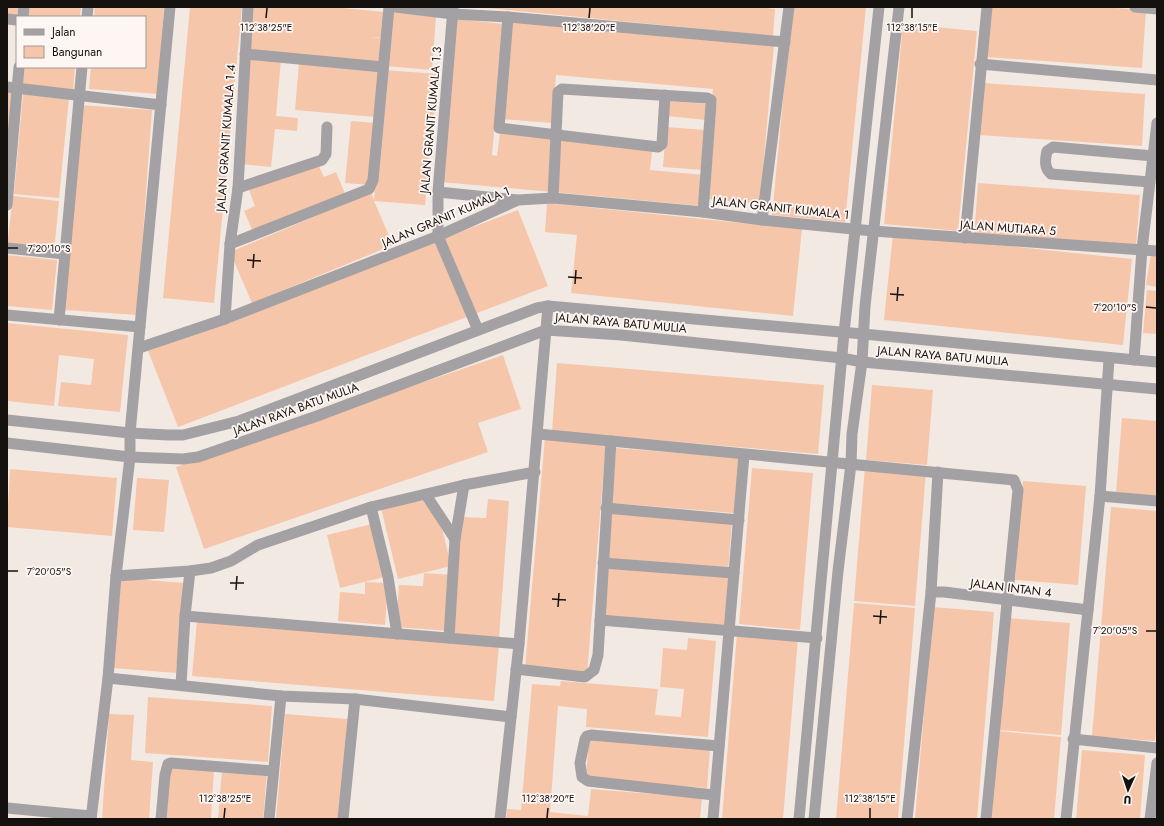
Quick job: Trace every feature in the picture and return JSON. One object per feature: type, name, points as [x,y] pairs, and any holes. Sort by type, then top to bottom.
[{"type":"street","points":[[7,808],[91,818],[108,678],[116,576],[130,457],[130,433],[170,7]]},
{"type":"street","name":"JALAN GRANIT KUMALA 1.4","points":[[225,319],[230,244],[238,188],[248,7]]},
{"type":"street","points":[[230,244],[370,189],[373,180],[389,7]]},
{"type":"street","points":[[395,7],[453,11],[785,42]]},
{"type":"street","points":[[762,220],[789,7]]},
{"type":"street","points":[[799,819],[817,638],[844,333],[879,7]]},
{"type":"street","points":[[814,819],[838,572],[851,464],[852,434],[862,362],[873,231],[900,7]]},
{"type":"street","points":[[965,238],[980,64],[987,7]]},
{"type":"street","points":[[1135,7],[1157,9]]},
{"type":"street","name":"JALAN GRANIT KUMALA 1.3","points":[[438,236],[438,192],[453,11]]},
{"type":"street","points":[[508,17],[498,126],[504,129],[658,148],[662,144],[665,95]]},
{"type":"street","points":[[245,54],[383,67]]},
{"type":"street","points":[[980,64],[1157,80]]},
{"type":"street","points":[[7,205],[12,88],[20,68]]},
{"type":"street","points":[[59,320],[82,68]]},
{"type":"street","points":[[12,88],[161,105]]},
{"type":"street","points":[[553,198],[558,92],[562,89],[707,98],[711,100],[703,212]]},
{"type":"street","points":[[1134,360],[1142,249],[1157,123]]},
{"type":"street","points":[[238,188],[322,160],[326,154],[327,127]]},
{"type":"street","points":[[1150,182],[1051,174],[1048,171],[1045,161],[1047,151],[1053,147],[1153,156]]},
{"type":"street","points":[[438,192],[518,200]]},
{"type":"street","name":"JALAN GRANIT KUMALA 1","points":[[139,348],[225,319],[438,236],[518,200],[553,198],[703,212],[762,220],[873,231]]},
{"type":"street","name":"JALAN MUTIARA 5","points":[[873,231],[1157,250]]},
{"type":"street","points":[[438,236],[478,330]]},
{"type":"street","points":[[7,248],[64,254]]},
{"type":"street","points":[[500,819],[519,644],[548,306]]},
{"type":"street","points":[[7,420],[130,433],[183,435],[239,421],[537,308],[548,306],[864,334],[1109,359],[1157,362]]},
{"type":"street","points":[[7,315],[140,327]]},
{"type":"street","name":"JALAN RAYA BATU MULIA","points":[[7,443],[130,457],[183,459],[198,457],[317,416],[546,330],[621,334],[842,358],[862,362],[1023,375],[1157,389]]},
{"type":"street","points":[[1066,819],[1100,496],[1109,359]]},
{"type":"street","points":[[538,434],[744,455],[1011,479],[1016,482],[1018,490],[986,819]]},
{"type":"street","points":[[516,669],[585,677],[591,674],[597,664],[602,563],[611,441]]},
{"type":"street","points":[[713,819],[744,455]]},
{"type":"street","points":[[116,576],[190,571],[211,568],[231,561],[258,545],[371,507],[464,485],[534,472]]},
{"type":"street","points":[[907,819],[932,592],[938,472]]},
{"type":"street","points":[[449,638],[455,539],[464,485]]},
{"type":"street","points":[[426,495],[455,539]]},
{"type":"street","points":[[1100,496],[1157,500]]},
{"type":"street","points":[[371,507],[388,577],[397,634]]},
{"type":"street","points":[[606,508],[739,520]]},
{"type":"street","points":[[602,563],[734,573]]},
{"type":"street","points":[[181,685],[185,616],[190,571]]},
{"type":"street","name":"JALAN INTAN 4","points":[[932,592],[944,592],[1006,601],[1088,610]]},
{"type":"street","points":[[185,616],[519,644]]},
{"type":"street","points":[[600,620],[817,638]]},
{"type":"street","points":[[108,678],[281,696],[355,699],[511,718]]},
{"type":"street","points":[[268,819],[281,696]]},
{"type":"street","points":[[343,819],[355,699]]},
{"type":"street","points":[[714,795],[588,781],[582,777],[580,763],[585,739],[587,736],[591,735],[719,746]]},
{"type":"street","points":[[1074,739],[1157,748]]},
{"type":"street","points":[[1150,819],[1157,763]]},
{"type":"street","points":[[161,819],[165,775],[168,764],[273,771]]},
{"type":"building","points":[[7,7],[21,7],[16,17],[7,18]]},
{"type":"building","points":[[29,7],[81,7],[80,16],[28,16]]},
{"type":"building","points":[[95,7],[164,7],[158,94],[89,89],[91,68],[146,68],[146,16],[94,16]]},
{"type":"building","points":[[190,7],[242,7],[214,303],[163,298]]},
{"type":"building","points":[[252,7],[332,7],[385,12],[384,38],[370,37],[383,39],[381,65],[247,53]]},
{"type":"building","points":[[476,7],[757,7],[775,9],[773,36]]},
{"type":"building","points":[[792,7],[866,7],[845,222],[772,215]]},
{"type":"building","points":[[990,7],[1100,7],[1146,10],[1142,68],[986,57]]},
{"type":"building","points":[[390,12],[436,17],[432,70],[385,66]]},
{"type":"building","points":[[456,19],[504,24],[492,155],[497,156],[500,132],[555,137],[552,192],[441,182]]},
{"type":"building","points":[[511,21],[774,45],[760,204],[708,199],[717,101],[712,100],[713,89],[556,75],[552,123],[502,119]]},
{"type":"building","points":[[903,24],[977,31],[958,231],[884,224]]},
{"type":"building","points":[[250,56],[281,59],[276,116],[298,118],[297,131],[275,129],[271,167],[241,164]]},
{"type":"building","points":[[299,63],[380,70],[376,117],[295,110]]},
{"type":"building","points":[[23,68],[75,68],[73,91],[21,86]]},
{"type":"building","points":[[385,70],[437,74],[425,205],[374,201],[393,245],[252,303],[230,252],[371,193],[374,200]]},
{"type":"building","points":[[983,83],[1145,94],[1142,146],[979,135]]},
{"type":"building","points":[[7,89],[15,90],[11,137],[7,137]]},
{"type":"building","points":[[23,94],[69,98],[59,198],[14,194]]},
{"type":"building","points":[[668,101],[708,104],[707,120],[667,116]]},
{"type":"building","points":[[80,105],[152,110],[137,315],[65,310]]},
{"type":"building","points":[[351,121],[376,123],[370,185],[345,183]]},
{"type":"building","points":[[666,127],[706,130],[703,170],[663,167]]},
{"type":"building","points":[[559,137],[652,151],[650,170],[704,175],[701,206],[554,192]]},
{"type":"building","points":[[318,164],[324,177],[336,172],[346,196],[254,234],[244,211],[255,206],[249,190]]},
{"type":"building","points":[[978,183],[1140,195],[1136,247],[974,236]]},
{"type":"building","points":[[13,196],[59,201],[54,251],[7,246]]},
{"type":"building","points":[[547,203],[802,229],[793,316],[571,293],[577,235],[545,232]]},
{"type":"building","points":[[518,210],[548,286],[178,427],[148,351]]},
{"type":"building","points":[[893,234],[1132,259],[1123,345],[884,320]]},
{"type":"building","points":[[1151,253],[1157,254],[1157,287],[1146,285]]},
{"type":"building","points":[[7,255],[57,260],[52,310],[7,306]]},
{"type":"building","points":[[1147,290],[1157,291],[1157,334],[1143,333]]},
{"type":"building","points":[[7,323],[128,335],[120,412],[58,406],[61,382],[91,385],[94,359],[59,355],[54,406],[7,401]]},
{"type":"building","points":[[503,355],[521,409],[478,423],[488,452],[204,549],[176,467]]},
{"type":"building","points":[[557,363],[824,385],[818,454],[552,431]]},
{"type":"building","points":[[872,385],[933,390],[927,465],[866,460]]},
{"type":"building","points":[[1122,418],[1157,421],[1157,496],[1116,492]]},
{"type":"building","points":[[545,437],[606,442],[587,674],[525,668]]},
{"type":"building","points":[[616,448],[739,458],[734,513],[612,503]]},
{"type":"building","points":[[865,466],[926,472],[915,606],[854,601]]},
{"type":"building","points":[[752,468],[813,473],[800,630],[739,624]]},
{"type":"building","points":[[10,469],[117,478],[112,536],[7,527]]},
{"type":"building","points":[[137,478],[169,480],[164,532],[133,530]]},
{"type":"building","points":[[1023,481],[1086,486],[1078,585],[1015,580]]},
{"type":"building","points":[[488,499],[509,501],[499,639],[452,635],[461,517],[486,518]]},
{"type":"building","points":[[423,501],[442,528],[451,566],[398,579],[381,508],[406,502]]},
{"type":"building","points":[[1111,507],[1157,511],[1157,720],[1155,741],[1092,736]]},
{"type":"building","points":[[609,511],[732,521],[728,571],[605,561]]},
{"type":"building","points":[[372,524],[384,577],[340,588],[327,535]]},
{"type":"building","points":[[607,565],[729,574],[724,628],[602,618]]},
{"type":"building","points":[[424,573],[453,575],[449,631],[396,627],[399,585],[423,586]]},
{"type":"building","points":[[121,578],[184,583],[176,673],[113,668]]},
{"type":"building","points":[[365,582],[388,583],[385,625],[338,621],[340,592],[365,594]]},
{"type":"building","points":[[854,603],[915,608],[898,819],[836,819]]},
{"type":"building","points":[[933,607],[994,612],[977,819],[915,819]]},
{"type":"building","points":[[1008,618],[1070,623],[1061,735],[998,730]]},
{"type":"building","points":[[197,621],[499,646],[494,701],[192,676]]},
{"type":"building","points":[[737,633],[798,638],[783,819],[722,819]]},
{"type":"building","points":[[688,638],[716,641],[708,737],[586,727],[587,709],[558,706],[550,812],[588,816],[591,789],[702,798],[700,819],[506,819],[507,809],[521,810],[532,684],[560,686],[561,681],[658,689],[655,715],[681,717],[684,689],[660,687],[663,648],[687,650]]},
{"type":"building","points":[[148,697],[272,706],[268,762],[145,753]]},
{"type":"building","points":[[109,714],[134,715],[131,760],[153,762],[149,819],[102,819]]},
{"type":"building","points":[[285,714],[348,719],[340,819],[276,819]]},
{"type":"building","points":[[998,731],[1061,737],[1054,819],[991,819]]},
{"type":"building","points":[[589,737],[710,749],[707,788],[586,778]]},
{"type":"building","points":[[1082,750],[1145,755],[1140,819],[1076,819]]},
{"type":"building","points":[[170,765],[214,769],[211,819],[166,819]]},
{"type":"building","points":[[222,770],[267,773],[263,819],[218,819]]}]
